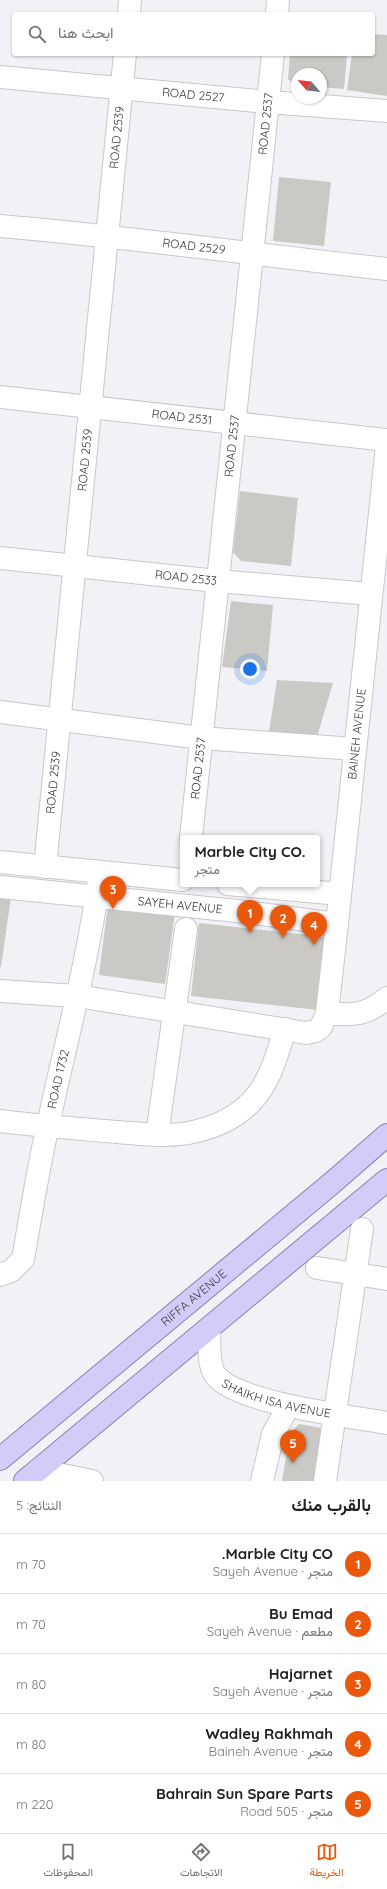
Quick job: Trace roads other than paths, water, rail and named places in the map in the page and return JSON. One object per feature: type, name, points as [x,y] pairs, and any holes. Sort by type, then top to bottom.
[{"type":"main road","name":"RIFFA AVENUE","points":[[0,1459],[332,1183],[387,1135]]},
{"type":"main road","points":[[32,1476],[209,1330],[387,1180]]},
{"type":"street","points":[[129,12],[130,0]]},
{"type":"street","points":[[277,12],[278,0]]},
{"type":"street","name":"ROAD 2539","points":[[46,867],[125,56]]},
{"type":"street","name":"ROAD 2537","points":[[191,835],[273,56]]},
{"type":"street","name":"ROAD 2527","points":[[0,77],[268,102],[387,111]]},
{"type":"street","name":"ROAD 2529","points":[[0,226],[107,235],[252,255],[387,269]]},
{"type":"street","name":"ROAD 2531","points":[[0,397],[387,440]]},
{"type":"street","name":"BAINEH AVENUE","points":[[326,1017],[387,446]]},
{"type":"street","name":"ROAD 2533","points":[[0,558],[217,581],[371,594]]},
{"type":"street","points":[[0,712],[201,738],[355,749]]},
{"type":"street","points":[[0,862],[180,880]]},
{"type":"street","name":"ROAD 1732","points":[[0,1275],[11,1271],[23,1259],[48,1127],[77,996],[100,872]]},
{"type":"street","points":[[262,887],[340,894]]},
{"type":"street","name":"SAYEH AVENUE","points":[[0,888],[96,897],[337,924]]},
{"type":"street","points":[[156,1135],[186,929]]},
{"type":"street","points":[[0,991],[77,996],[174,1010],[306,1033],[316,1031],[326,1017],[360,1014],[371,1010],[387,998]]},
{"type":"street","points":[[0,1121],[48,1127],[156,1135],[196,1132],[216,1126],[235,1116],[251,1102],[264,1085],[273,1066],[285,1029]]},
{"type":"street","points":[[325,1481],[362,1229]]},
{"type":"street","points":[[317,1268],[387,1279]]},
{"type":"street","name":"SHAIKH ISA AVENUE","points":[[209,1330],[211,1364],[216,1377],[236,1390],[288,1407],[334,1413],[387,1423]]},
{"type":"street","points":[[262,1481],[273,1434],[288,1407]]},
{"type":"street","points":[[32,1476],[92,1481]]},
{"type":"place","name":"Hajarnet","points":[[113,909]]},
{"type":"place","name":"Marble City CO.","points":[[250,933]]},
{"type":"place","name":"Bu Emad","points":[[283,938]]},
{"type":"place","name":"Wadley Rakhmah","points":[[314,945]]},
{"type":"place","name":"Bahrain Sun Spare Parts","points":[[293,1463]]}]
